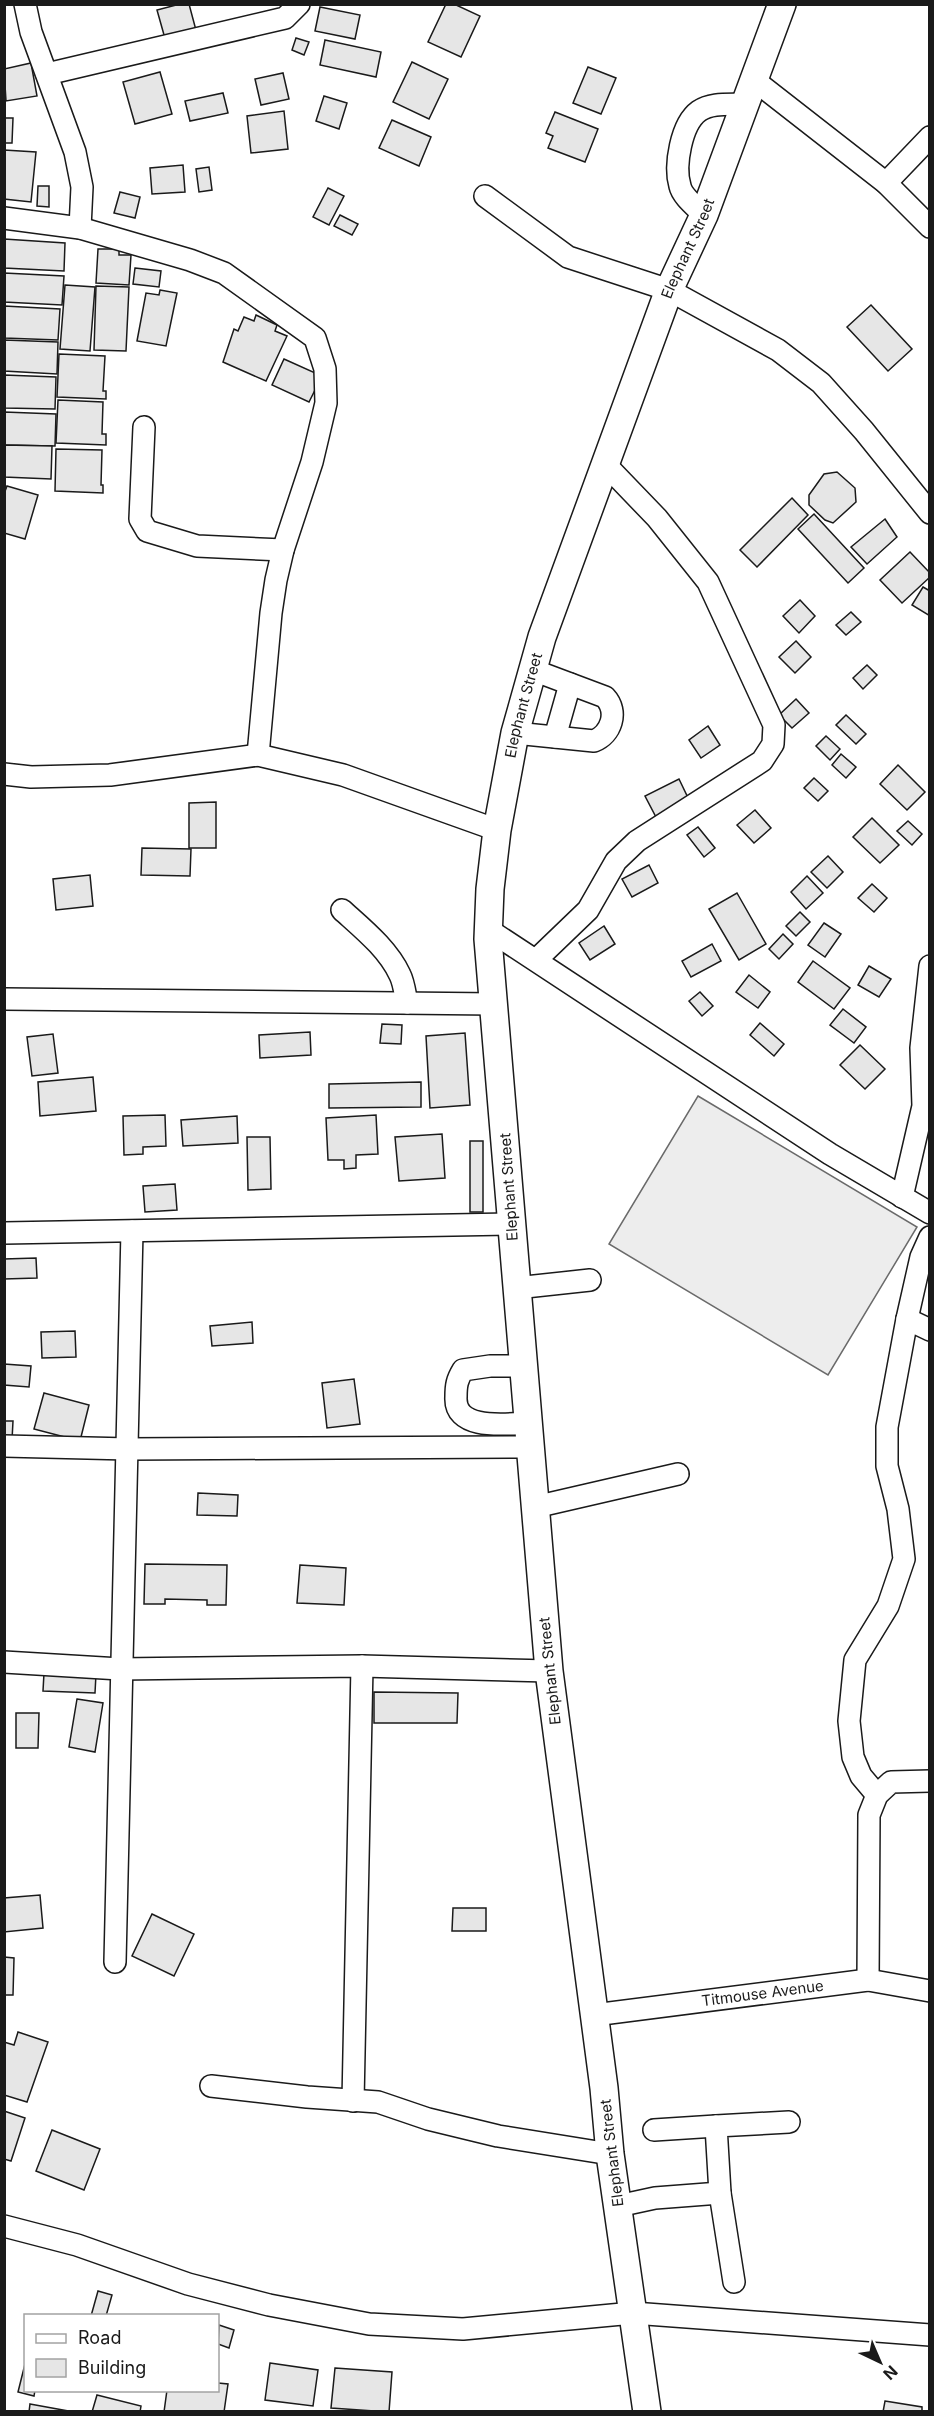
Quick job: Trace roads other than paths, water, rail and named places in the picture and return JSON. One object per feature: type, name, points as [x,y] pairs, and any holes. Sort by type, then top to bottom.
[{"type":"main road","name":"Elephant Street","points":[[647,2412],[610,2154],[549,1671],[516,1288],[489,930],[490,889],[497,830],[515,733],[554,597],[606,465],[669,290],[704,215],[782,4]]},
{"type":"street","points":[[25,4],[31,32],[75,152],[82,187],[80,228]]},
{"type":"street","points":[[47,75],[285,18],[299,4]]},
{"type":"street","points":[[704,215],[680,188],[677,166],[682,138],[697,112],[750,92],[886,183],[930,227]]},
{"type":"street","points":[[886,183],[930,137]]},
{"type":"street","points":[[484,196],[568,257],[669,290],[778,350],[821,383],[864,430],[930,513]]},
{"type":"street","points":[[4,218],[80,228],[190,260],[224,273],[315,338],[325,369],[326,403],[312,462],[283,550],[271,613],[258,755]]},
{"type":"street","points":[[144,427],[140,519],[147,531],[197,546],[283,550]]},
{"type":"street","points":[[536,960],[588,910],[616,861],[637,841],[762,761],[773,744],[774,724],[708,582],[657,518],[606,465]]},
{"type":"street","points":[[515,733],[594,741],[602,738],[608,730],[613,713],[611,704],[605,697],[532,670]]},
{"type":"street","points":[[555,737],[570,684]]},
{"type":"street","points":[[4,774],[31,777],[110,775],[258,755],[343,775],[497,830]]},
{"type":"street","points":[[342,910],[371,937],[394,964],[401,977],[407,1003]]},
{"type":"street","points":[[489,930],[830,1154],[930,1213]]},
{"type":"street","points":[[902,1197],[923,1106],[921,1048],[930,966]]},
{"type":"street","points":[[4,999],[495,1004]]},
{"type":"street","points":[[4,1233],[512,1224]]},
{"type":"street","points":[[115,1962],[120,1669],[129,1449],[132,1231]]},
{"type":"street","points":[[877,1796],[861,1776],[853,1757],[849,1721],[855,1660],[888,1606],[904,1559],[898,1509],[887,1466],[886,1427],[921,1257],[930,1237]]},
{"type":"street","points":[[516,1288],[590,1280]]},
{"type":"street","points":[[907,1319],[930,1330]]},
{"type":"street","points":[[523,1366],[490,1366],[464,1370],[456,1381],[455,1402],[466,1418],[477,1424],[528,1435]]},
{"type":"street","points":[[4,1446],[129,1449],[528,1435]]},
{"type":"street","points":[[535,1506],[678,1474]]},
{"type":"street","points":[[4,1662],[120,1669],[362,1666],[549,1671]]},
{"type":"street","points":[[353,2101],[362,1666]]},
{"type":"street","points":[[868,1980],[869,1815],[877,1796],[891,1782],[930,1781]]},
{"type":"street","name":"Titmouse Avenue","points":[[594,2015],[868,1980],[930,1991]]},
{"type":"street","points":[[211,2086],[378,2102],[428,2119],[498,2136],[610,2154]]},
{"type":"street","points":[[654,2130],[789,2122]]},
{"type":"street","points":[[717,2126],[720,2193],[734,2282]]},
{"type":"street","points":[[618,2206],[655,2198],[720,2193]]},
{"type":"street","points":[[4,2226],[77,2245],[188,2284],[269,2305],[369,2324],[463,2329],[633,2313],[930,2335]]}]
